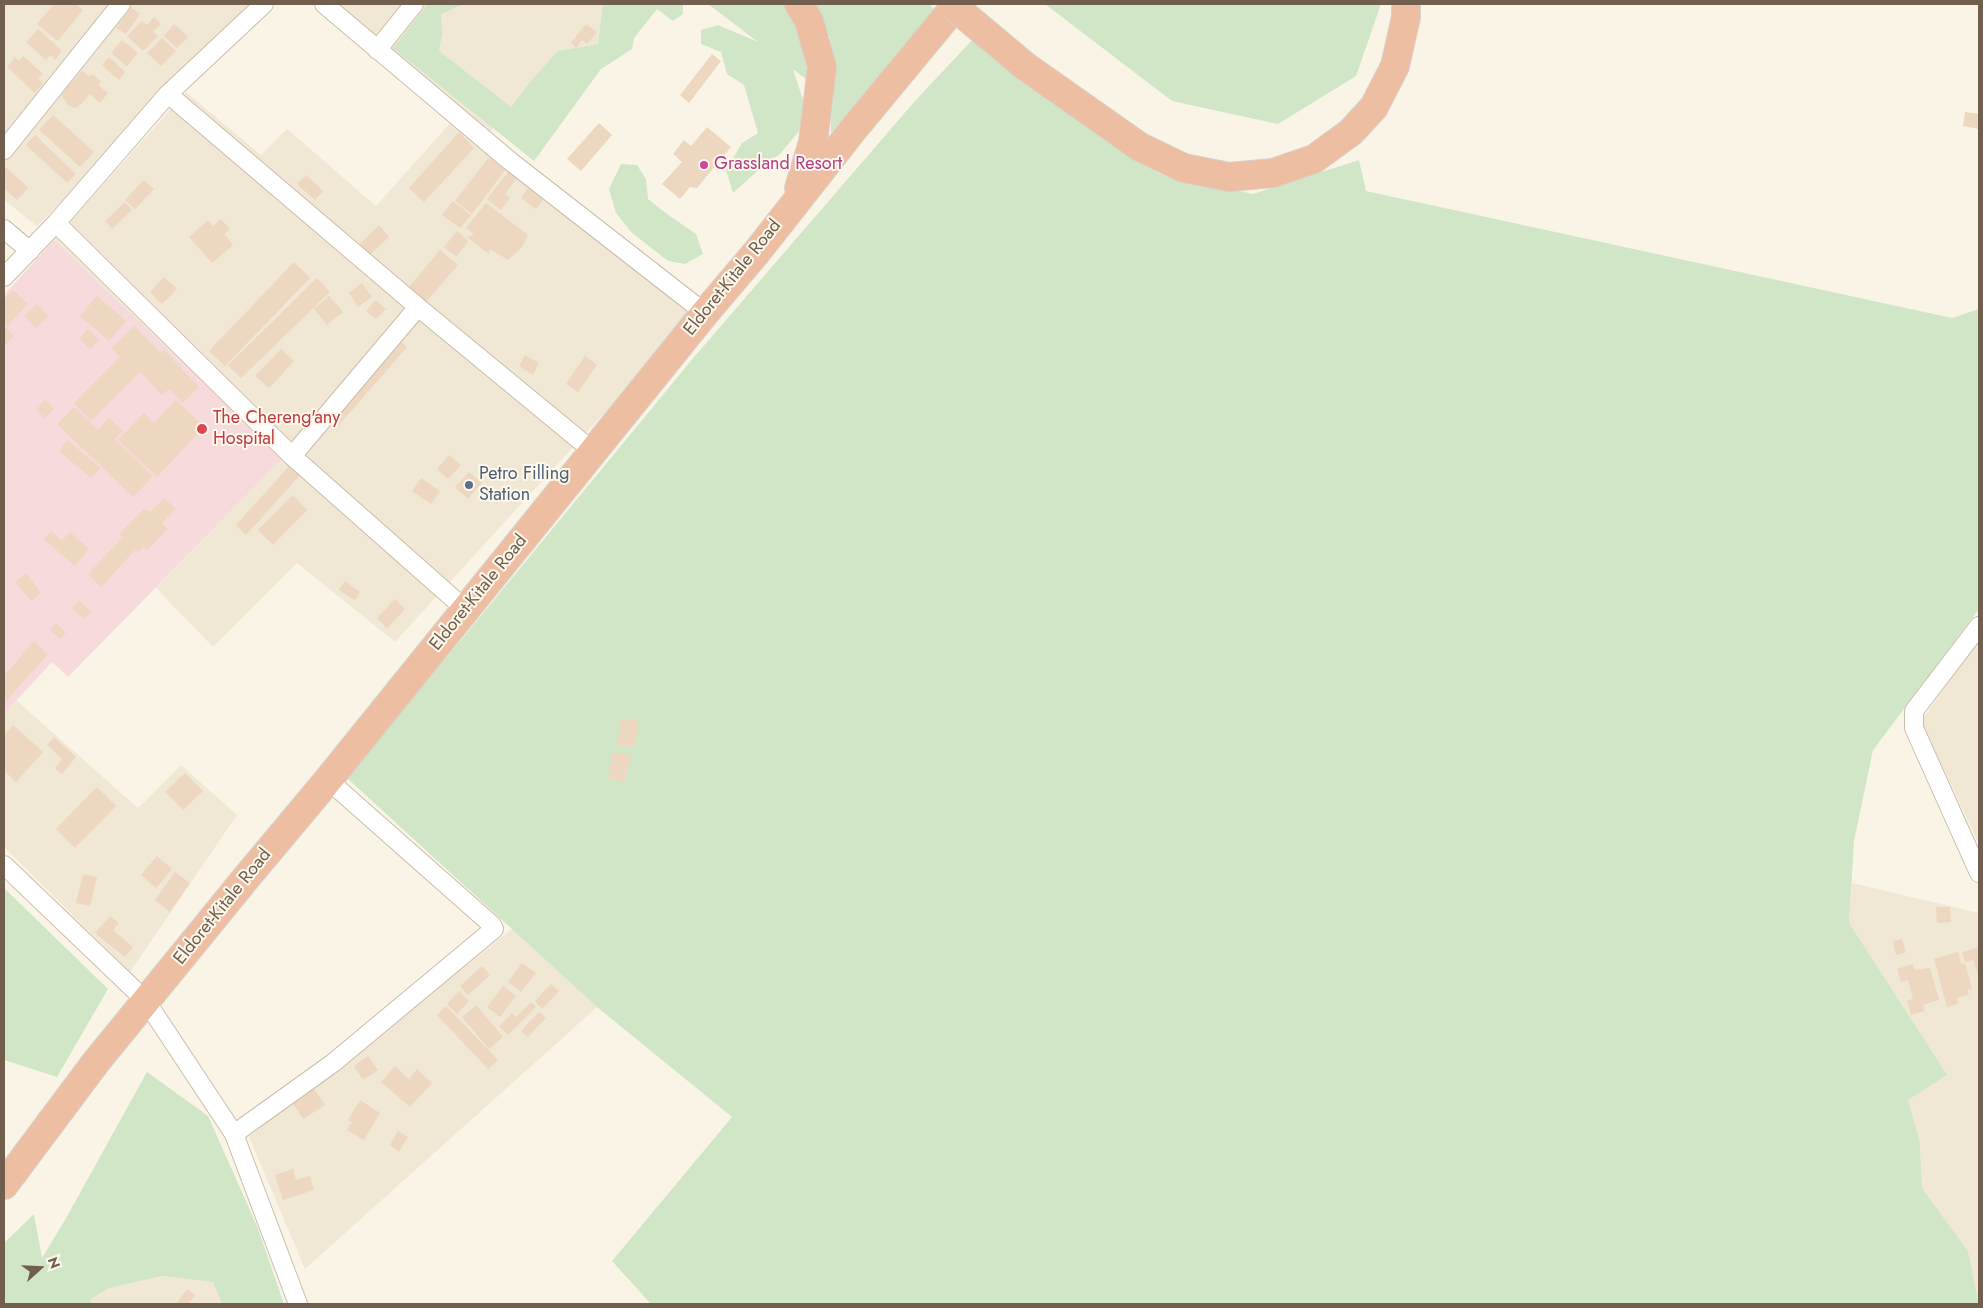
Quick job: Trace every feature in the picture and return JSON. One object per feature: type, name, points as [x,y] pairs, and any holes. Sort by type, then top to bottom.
[{"type":"highway","points":[[794,204],[813,142],[822,67],[809,21],[799,4]]},
{"type":"highway","points":[[952,4],[1025,66],[1140,147],[1184,168],[1229,177],[1273,173],[1314,159],[1351,132],[1374,107],[1395,66],[1406,17],[1406,4]]},
{"type":"highway","name":"Eldoret-Kitale Road","points":[[4,1185],[66,1100],[146,1000],[328,780],[705,312],[756,253],[957,4]]},
{"type":"street","points":[[4,150],[120,4]]},
{"type":"street","points":[[4,277],[56,223],[168,94],[264,4]]},
{"type":"street","points":[[324,4],[510,161],[705,312]]},
{"type":"street","points":[[377,50],[414,4]]},
{"type":"street","points":[[168,94],[418,307],[594,452]]},
{"type":"street","points":[[56,223],[292,456],[465,609]]},
{"type":"street","points":[[4,229],[30,251]]},
{"type":"street","points":[[292,456],[418,307]]},
{"type":"street","points":[[1979,626],[1914,711],[1913,719],[1914,728],[1979,873]]},
{"type":"street","points":[[234,1134],[333,1063],[494,929],[492,925],[328,780]]},
{"type":"street","points":[[4,865],[146,1000],[234,1134],[298,1304]]},
{"type":"shaded area","points":[[4,4],[263,4],[37,226],[4,200]]},
{"type":"shaded area","points":[[333,4],[603,4],[598,44],[558,51],[489,133]]},
{"type":"shaded area","points":[[186,92],[261,155],[287,129],[376,206],[451,122],[694,315],[395,642],[297,563],[213,647],[156,588],[283,458],[54,240]]},
{"type":"shaded area","points":[[54,240],[283,458],[68,677],[52,662],[4,714],[4,295]]},
{"type":"shaded area","points":[[1979,640],[1979,844],[1921,721]]},
{"type":"shaded area","points":[[17,701],[138,808],[181,765],[237,815],[130,972],[4,847],[4,714]]},
{"type":"shaded area","points":[[1852,883],[1979,913],[1979,1303],[1968,1251],[1922,1188],[1920,1142],[1908,1100],[1946,1075],[1849,923]]},
{"type":"shaded area","points":[[512,929],[597,1007],[305,1269],[249,1137]]},
{"type":"shaded area","points":[[163,1276],[213,1282],[222,1304],[92,1304],[90,1300],[109,1288]]},
{"type":"green space","points":[[428,4],[463,4],[441,14],[442,34],[439,51],[511,107],[558,51],[598,44],[603,4],[683,4],[683,14],[673,21],[657,9],[634,38],[632,49],[601,69],[534,161],[393,48]]},
{"type":"green space","points":[[708,4],[784,4],[796,20],[810,82],[793,69],[803,100],[804,125],[780,154],[763,166],[733,193],[726,170],[742,143],[758,133],[744,85],[727,74],[721,52],[701,44],[701,30],[718,25],[758,42]]},
{"type":"green space","points":[[807,4],[929,4],[935,10],[831,133],[830,37]]},
{"type":"green space","points":[[1045,4],[1381,4],[1356,76],[1278,124],[1172,101]]},
{"type":"green space","points":[[974,38],[1158,173],[1253,194],[1359,160],[1366,191],[1952,318],[1979,309],[1979,609],[1873,750],[1854,841],[1849,923],[1947,1075],[1908,1100],[1920,1142],[1922,1188],[1968,1251],[1979,1304],[651,1304],[612,1261],[732,1117],[597,1007],[347,778],[695,356],[915,101]]},
{"type":"green space","points":[[621,164],[637,165],[646,179],[648,199],[696,234],[703,254],[685,264],[668,261],[631,232],[616,213],[609,189]]},
{"type":"green space","points":[[4,888],[108,989],[57,1077],[4,1060]]},
{"type":"green space","points":[[147,1072],[208,1116],[257,1226],[284,1304],[222,1304],[213,1282],[163,1276],[109,1288],[90,1300],[92,1304],[4,1304],[4,1243],[34,1214],[42,1258]]},
{"type":"building","points":[[54,4],[76,4],[83,10],[58,41],[37,24]]},
{"type":"building","points":[[131,7],[140,14],[126,34],[116,28]]},
{"type":"building","points":[[154,17],[161,24],[153,32],[158,36],[143,51],[127,36],[142,21],[147,25]]},
{"type":"building","points":[[174,24],[188,37],[177,48],[164,36]]},
{"type":"building","points":[[586,24],[597,32],[587,44],[582,40],[576,48],[571,43]]},
{"type":"building","points":[[38,29],[62,51],[55,60],[50,55],[46,60],[26,42]]},
{"type":"building","points":[[162,38],[176,51],[161,66],[147,53]]},
{"type":"building","points":[[122,40],[138,53],[127,66],[111,53]]},
{"type":"building","points":[[712,54],[721,61],[689,103],[680,95]]},
{"type":"building","points":[[23,56],[43,74],[38,78],[43,83],[35,93],[7,67],[15,57],[19,61]]},
{"type":"building","points":[[109,57],[125,72],[119,80],[102,65]]},
{"type":"building","points":[[82,71],[90,77],[92,74],[101,81],[99,86],[108,93],[100,103],[90,94],[75,108],[68,105],[61,94]]},
{"type":"building","points":[[1965,112],[1979,114],[1979,129],[1963,126]]},
{"type":"building","points":[[53,115],[94,152],[80,167],[39,130]]},
{"type":"building","points":[[599,123],[612,135],[581,171],[567,159]]},
{"type":"building","points":[[707,127],[731,147],[697,188],[690,187],[680,199],[662,184],[682,162],[673,154],[684,140],[691,146]]},
{"type":"building","points":[[459,132],[474,148],[424,202],[409,188]]},
{"type":"building","points":[[35,135],[76,174],[67,183],[26,145]]},
{"type":"building","points":[[489,157],[505,170],[472,214],[455,201]]},
{"type":"building","points":[[6,167],[28,188],[17,200],[4,188],[4,170]]},
{"type":"building","points":[[509,171],[517,178],[505,194],[510,198],[501,210],[487,199]]},
{"type":"building","points":[[306,175],[323,191],[315,200],[297,184]]},
{"type":"building","points":[[144,180],[154,189],[135,209],[125,200]]},
{"type":"building","points":[[528,188],[543,200],[536,209],[521,198]]},
{"type":"building","points":[[453,201],[471,215],[460,228],[442,215]]},
{"type":"building","points":[[125,202],[132,210],[112,229],[105,221]]},
{"type":"building","points":[[486,203],[528,235],[522,247],[508,260],[490,249],[489,254],[467,237],[474,234],[466,228]]},
{"type":"building","points":[[221,219],[230,229],[224,234],[233,245],[212,263],[189,237],[208,220],[213,226]]},
{"type":"building","points":[[379,225],[389,237],[370,255],[360,244]]},
{"type":"building","points":[[457,231],[468,241],[456,257],[444,247]]},
{"type":"building","points":[[440,250],[458,265],[425,303],[408,288]]},
{"type":"building","points":[[294,262],[310,278],[225,366],[209,351]]},
{"type":"building","points":[[164,277],[177,289],[162,304],[150,292]]},
{"type":"building","points":[[317,278],[330,292],[241,378],[228,365]]},
{"type":"building","points":[[362,283],[372,297],[358,307],[349,293]]},
{"type":"building","points":[[13,290],[28,304],[7,326],[4,323],[4,300]]},
{"type":"building","points":[[97,296],[126,321],[109,341],[80,316]]},
{"type":"building","points":[[329,296],[343,312],[327,325],[314,309]]},
{"type":"building","points":[[376,300],[386,309],[376,319],[366,311]]},
{"type":"building","points":[[37,304],[48,316],[36,328],[24,316]]},
{"type":"building","points":[[4,326],[14,336],[4,346]]},
{"type":"building","points":[[134,326],[161,353],[164,350],[199,387],[183,403],[169,389],[162,395],[140,372],[91,421],[74,403],[120,357],[112,348]]},
{"type":"building","points":[[88,329],[99,340],[90,349],[79,338]]},
{"type":"building","points":[[396,337],[407,347],[339,425],[332,418]]},
{"type":"building","points":[[281,349],[294,361],[269,388],[255,376]]},
{"type":"building","points":[[525,355],[539,363],[533,375],[519,366]]},
{"type":"building","points":[[585,356],[597,365],[578,392],[566,384]]},
{"type":"building","points":[[45,400],[54,409],[45,418],[36,410]]},
{"type":"building","points":[[176,400],[204,427],[157,477],[118,440],[144,413],[154,423]]},
{"type":"building","points":[[74,407],[98,430],[109,418],[123,431],[115,439],[153,476],[133,497],[57,424]]},
{"type":"building","points":[[68,440],[100,468],[91,478],[59,451]]},
{"type":"building","points":[[449,455],[461,465],[448,479],[437,469]]},
{"type":"building","points":[[293,462],[303,472],[246,535],[236,525]]},
{"type":"building","name":"Petro Filling Station","points":[[469,472],[482,483],[468,499],[455,487]]},
{"type":"building","points":[[421,478],[440,491],[431,504],[412,491]]},
{"type":"building","points":[[293,495],[307,510],[273,545],[258,530]]},
{"type":"building","points":[[164,498],[176,509],[162,523],[168,529],[147,550],[144,547],[138,552],[135,550],[101,587],[88,574],[122,538],[131,546],[119,534],[144,509],[151,511]]},
{"type":"building","points":[[51,531],[62,541],[70,532],[89,549],[75,566],[44,539]]},
{"type":"building","points":[[26,573],[41,593],[31,601],[15,582]]},
{"type":"building","points":[[345,581],[360,592],[355,600],[339,590]]},
{"type":"building","points":[[395,599],[405,609],[387,628],[377,618]]},
{"type":"building","points":[[79,601],[91,611],[84,619],[72,608]]},
{"type":"building","points":[[56,623],[66,632],[60,639],[50,630]]},
{"type":"building","points":[[34,641],[48,654],[7,700],[4,697],[4,676]]},
{"type":"building","points":[[621,718],[639,721],[634,748],[617,745]]},
{"type":"building","points":[[13,725],[43,752],[16,782],[4,770],[4,735]]},
{"type":"building","points":[[54,737],[76,757],[62,774],[55,768],[62,759],[47,745]]},
{"type":"building","points":[[613,752],[631,756],[625,782],[608,778]]},
{"type":"building","points":[[185,773],[203,791],[183,810],[165,792]]},
{"type":"building","points":[[97,787],[116,806],[75,848],[56,829]]},
{"type":"building","points":[[157,856],[172,869],[156,888],[141,875]]},
{"type":"building","points":[[175,872],[190,883],[170,912],[155,900]]},
{"type":"building","points":[[83,874],[97,877],[90,906],[76,903]]},
{"type":"building","points":[[1936,907],[1950,907],[1951,922],[1937,923]]},
{"type":"building","points":[[110,916],[119,923],[113,930],[133,947],[125,957],[95,933]]},
{"type":"building","points":[[1902,939],[1906,952],[1896,955],[1893,941]]},
{"type":"building","points":[[1979,947],[1979,978],[1973,960],[1965,962],[1962,952]]},
{"type":"building","points":[[1958,952],[1961,964],[1965,963],[1972,989],[1967,990],[1969,995],[1957,998],[1958,1004],[1947,1007],[1934,959]]},
{"type":"building","points":[[522,963],[536,973],[521,992],[508,982]]},
{"type":"building","points":[[1913,964],[1915,970],[1930,968],[1939,1000],[1923,1005],[1925,1011],[1911,1015],[1907,1001],[1913,999],[1908,980],[1901,982],[1897,969]]},
{"type":"building","points":[[482,966],[490,975],[468,995],[460,986]]},
{"type":"building","points":[[551,984],[559,991],[542,1009],[535,1001]]},
{"type":"building","points":[[503,986],[516,996],[500,1017],[487,1007]]},
{"type":"building","points":[[459,991],[469,1001],[457,1014],[447,1004]]},
{"type":"building","points":[[531,1002],[536,1007],[508,1035],[499,1026],[512,1013],[516,1017]]},
{"type":"building","points":[[476,1005],[503,1037],[489,1049],[462,1017]]},
{"type":"building","points":[[446,1006],[498,1060],[488,1069],[437,1015]]},
{"type":"building","points":[[539,1012],[546,1018],[528,1037],[521,1031]]},
{"type":"building","points":[[368,1056],[378,1070],[363,1080],[354,1066]]},
{"type":"building","points":[[395,1066],[409,1079],[417,1069],[432,1083],[410,1107],[381,1082]]},
{"type":"building","points":[[314,1089],[325,1105],[303,1119],[293,1103]]},
{"type":"building","points":[[360,1100],[380,1113],[364,1140],[347,1130],[352,1122],[348,1120]]},
{"type":"building","points":[[398,1131],[408,1137],[399,1152],[390,1145]]},
{"type":"building","points":[[293,1169],[296,1180],[310,1176],[314,1190],[283,1200],[275,1175]]},
{"type":"building","points":[[187,1289],[195,1295],[188,1304],[176,1304]]},
{"type":"place","name":"Grassland Resort","points":[[704,165]]},
{"type":"place","name":"The Chereng'any Hospital","points":[[202,429]]},
{"type":"place","name":"Petro Filling Station","points":[[469,485]]}]
